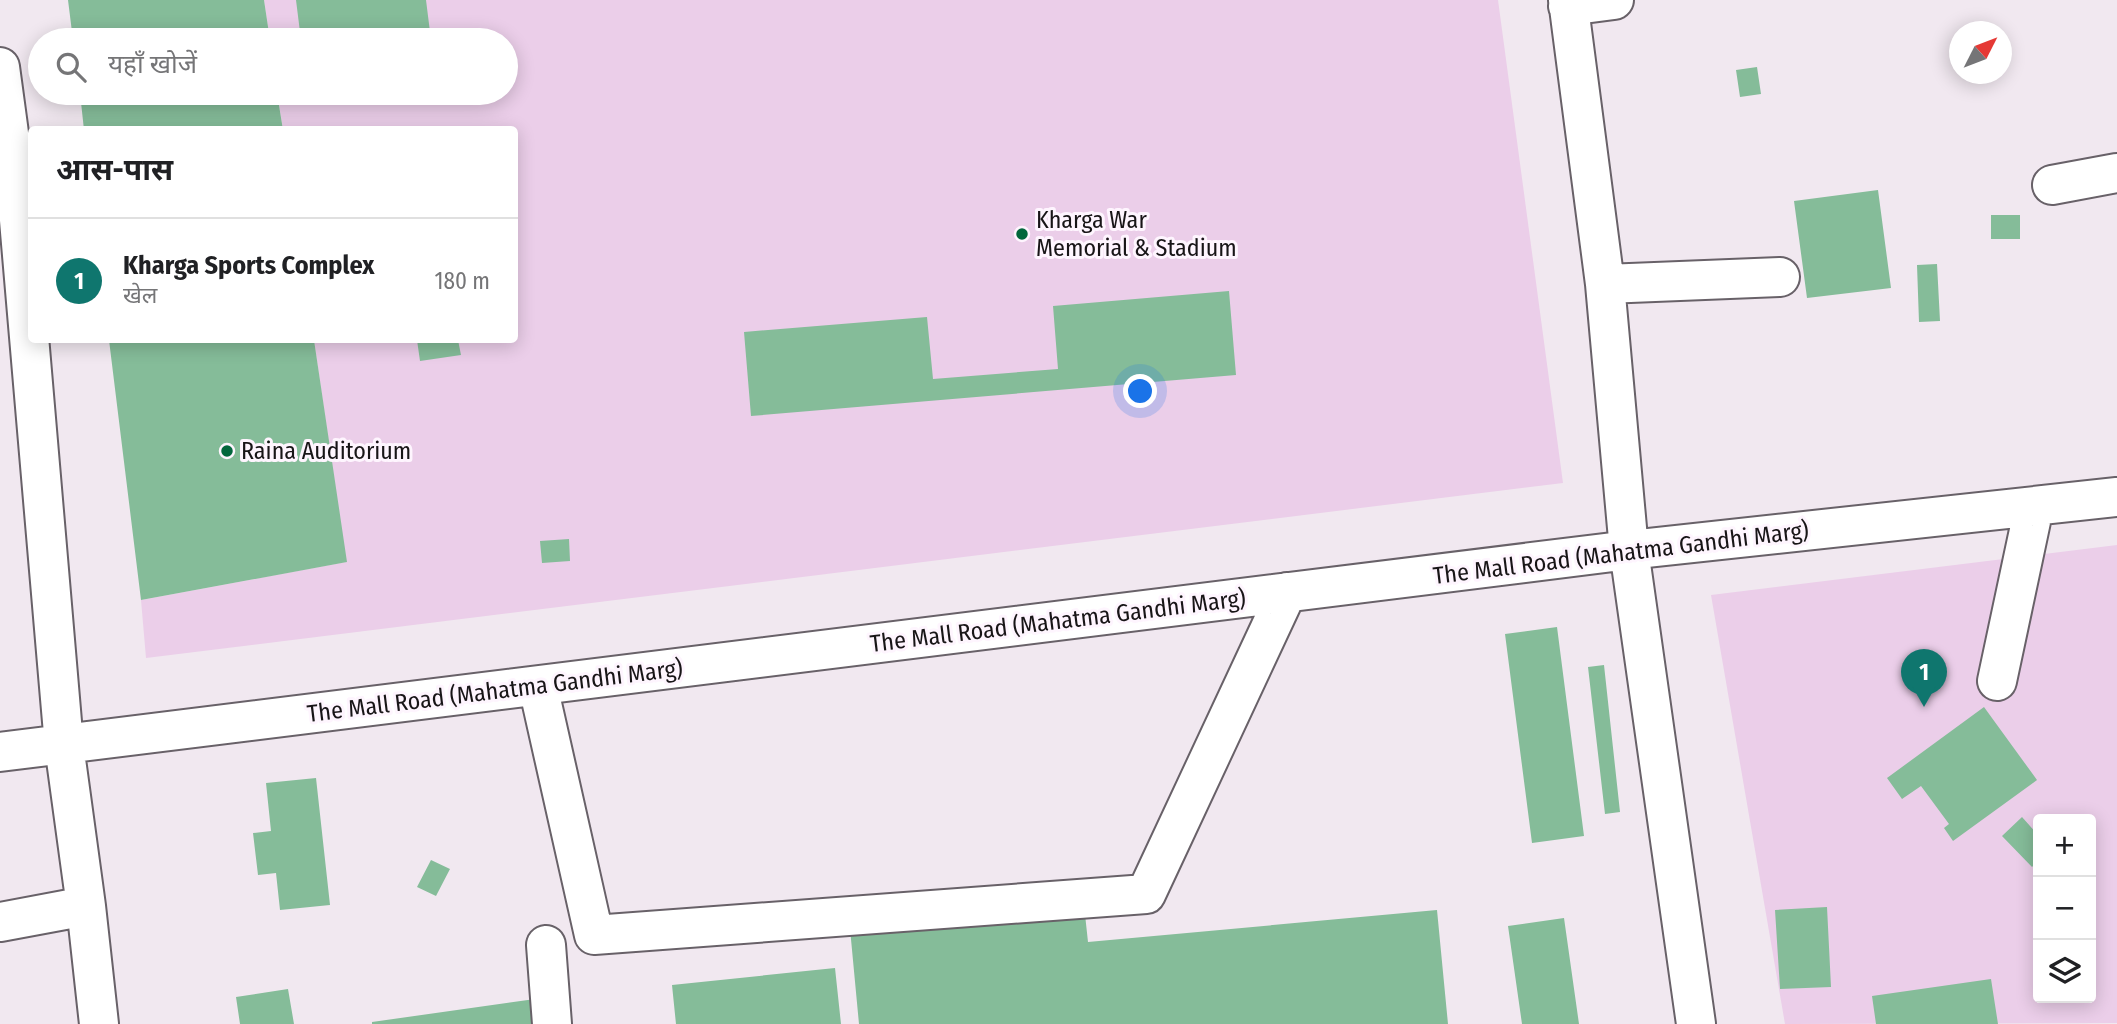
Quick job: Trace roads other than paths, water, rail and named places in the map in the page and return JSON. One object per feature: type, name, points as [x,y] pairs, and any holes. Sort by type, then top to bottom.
[{"type":"street","points":[[1614,0],[1568,3],[1605,284],[1629,550],[1696,1024]]},
{"type":"street","points":[[0,67],[8,186],[64,745],[99,1024]]},
{"type":"street","points":[[2052,185],[2117,173]]},
{"type":"street","points":[[1605,284],[1780,277]]},
{"type":"street","name":"The Mall Road (Mahatma Gandhi Marg)","points":[[0,752],[1629,550],[2117,497]]},
{"type":"street","points":[[1997,681],[2034,507]]},
{"type":"street","points":[[538,686],[594,935],[1146,894],[1287,592]]},
{"type":"street","points":[[0,922],[86,906]]},
{"type":"street","points":[[546,945],[552,1024]]},
{"type":"place","name":"Kharga War Memorial & Stadium","points":[[1022,234]]},
{"type":"place","name":"Raina Auditorium","points":[[227,451]]},
{"type":"place","name":"Kharga Sports Complex","points":[[1924,707]]}]
